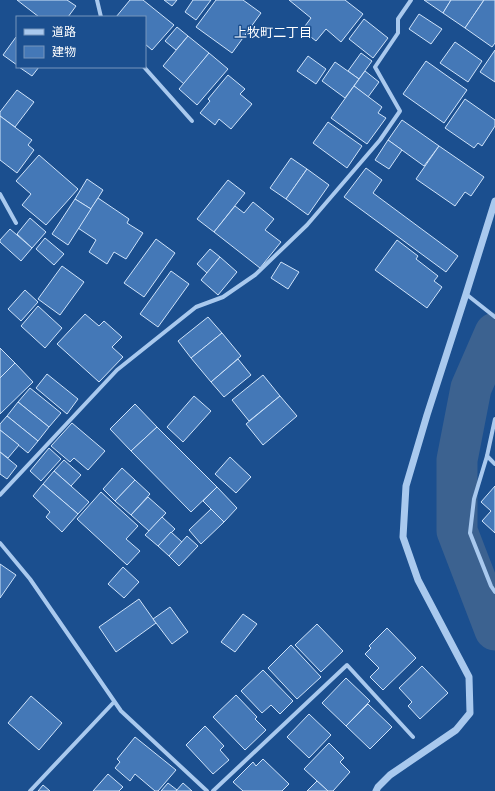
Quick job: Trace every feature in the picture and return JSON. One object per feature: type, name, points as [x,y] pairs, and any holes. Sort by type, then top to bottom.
[{"type":"street","points":[[97,0],[102,16]]},
{"type":"street","points":[[0,494],[116,370],[196,307],[223,298],[255,275],[307,225],[380,140],[400,111],[375,67],[398,33],[398,19],[411,0]]},
{"type":"street","points":[[145,68],[192,122]]},
{"type":"street","points":[[0,194],[16,223]]},
{"type":"street","points":[[376,791],[390,775],[456,730],[470,713],[469,677],[418,580],[403,538],[406,486],[495,201]]},
{"type":"street","points":[[466,294],[495,317]]},
{"type":"street","points":[[495,419],[487,456],[474,499],[470,533],[491,586],[495,592]]},
{"type":"street","points":[[487,456],[495,464]]},
{"type":"street","points":[[0,543],[30,579],[121,711],[207,791]]},
{"type":"street","points":[[214,791],[347,665],[413,737]]},
{"type":"street","points":[[30,791],[114,702]]},
{"type":"building","points":[[17,0],[67,0],[76,6],[69,16],[38,16]]},
{"type":"building","points":[[130,0],[143,0],[174,25],[152,50],[146,45],[146,16],[117,16]]},
{"type":"building","points":[[164,0],[177,0],[172,6]]},
{"type":"building","points":[[193,0],[211,0],[196,20],[185,12]]},
{"type":"building","points":[[216,0],[243,0],[261,13],[232,53],[196,27]]},
{"type":"building","points":[[289,0],[345,0],[363,14],[341,42],[326,29],[316,41],[302,30],[311,18]]},
{"type":"building","points":[[424,0],[451,0],[443,13]]},
{"type":"building","points":[[451,0],[484,0],[465,28],[443,13]]},
{"type":"building","points":[[484,0],[495,0],[495,43],[492,47],[465,28]]},
{"type":"building","points":[[419,14],[442,29],[431,44],[409,29]]},
{"type":"building","points":[[364,19],[388,38],[373,58],[349,39]]},
{"type":"building","points":[[177,27],[188,36],[176,50],[165,41]]},
{"type":"building","points":[[188,36],[209,53],[184,84],[163,66]]},
{"type":"building","points":[[16,37],[16,64],[3,55]]},
{"type":"building","points":[[455,42],[482,61],[468,82],[440,63]]},
{"type":"building","points":[[495,50],[495,82],[480,72]]},
{"type":"building","points":[[209,53],[228,69],[197,105],[179,89]]},
{"type":"building","points":[[361,53],[372,61],[359,79],[348,71]]},
{"type":"building","points":[[308,56],[326,69],[316,84],[297,71]]},
{"type":"building","points":[[426,61],[467,90],[444,123],[403,94]]},
{"type":"building","points":[[335,62],[359,79],[345,98],[322,81]]},
{"type":"building","points":[[20,68],[38,68],[32,76]]},
{"type":"building","points":[[365,71],[379,82],[368,97],[354,86]]},
{"type":"building","points":[[228,75],[245,89],[240,94],[252,104],[231,129],[219,119],[215,125],[200,113],[210,101],[208,99]]},
{"type":"building","points":[[354,86],[382,107],[378,113],[386,118],[367,144],[331,118]]},
{"type":"building","points":[[17,90],[34,102],[15,127],[0,116],[0,112]]},
{"type":"building","points":[[465,99],[495,120],[495,126],[482,146],[478,143],[474,148],[445,128]]},
{"type":"building","points":[[0,116],[32,140],[28,145],[34,150],[17,173],[0,160]]},
{"type":"building","points":[[402,120],[439,146],[424,166],[388,140]]},
{"type":"building","points":[[328,122],[362,146],[347,168],[313,143]]},
{"type":"building","points":[[388,140],[402,150],[389,169],[375,160]]},
{"type":"building","points":[[439,146],[484,177],[471,196],[465,192],[455,206],[416,179]]},
{"type":"building","points":[[39,155],[78,189],[46,225],[22,205],[31,194],[16,181]]},
{"type":"building","points":[[291,158],[307,169],[286,199],[270,188]]},
{"type":"building","points":[[366,168],[382,180],[373,193],[458,256],[446,272],[344,197]]},
{"type":"building","points":[[307,169],[329,185],[308,215],[286,199]]},
{"type":"building","points":[[87,179],[103,190],[91,209],[75,199]]},
{"type":"building","points":[[228,180],[245,193],[214,232],[197,219]]},
{"type":"building","points":[[98,198],[129,219],[127,223],[143,233],[126,259],[114,252],[107,264],[89,252],[96,240],[78,228]]},
{"type":"building","points":[[75,199],[91,209],[68,245],[52,234]]},
{"type":"building","points":[[253,202],[274,219],[265,230],[281,242],[260,268],[214,232],[235,206],[244,213]]},
{"type":"building","points":[[30,218],[46,232],[32,248],[17,234]]},
{"type":"building","points":[[10,229],[32,248],[21,261],[0,242],[0,240]]},
{"type":"building","points":[[45,238],[64,254],[54,265],[36,249]]},
{"type":"building","points":[[156,239],[175,253],[144,297],[124,283]]},
{"type":"building","points":[[397,240],[418,256],[416,259],[438,276],[434,281],[442,287],[427,308],[375,270]]},
{"type":"building","points":[[210,249],[220,257],[207,273],[197,264]]},
{"type":"building","points":[[220,257],[237,272],[218,295],[201,280]]},
{"type":"building","points":[[281,262],[299,272],[288,289],[271,278]]},
{"type":"building","points":[[62,266],[84,282],[60,315],[38,299]]},
{"type":"building","points":[[171,271],[189,284],[158,327],[140,314]]},
{"type":"building","points":[[25,290],[38,302],[21,321],[8,309]]},
{"type":"building","points":[[38,306],[62,328],[45,348],[21,326]]},
{"type":"building","points":[[85,314],[99,326],[104,321],[122,337],[112,347],[123,357],[99,382],[57,344]]},
{"type":"building","points":[[208,317],[222,333],[191,358],[178,341]]},
{"type":"building","points":[[222,333],[241,356],[211,382],[191,358]]},
{"type":"building","points":[[0,348],[15,363],[0,378]]},
{"type":"building","points":[[238,359],[251,375],[224,397],[211,382]]},
{"type":"building","points":[[15,363],[33,382],[0,414],[0,378]]},
{"type":"building","points":[[47,374],[78,399],[67,414],[36,388]]},
{"type":"building","points":[[263,375],[280,396],[249,421],[232,400]]},
{"type":"building","points":[[30,388],[61,413],[49,427],[18,402]]},
{"type":"building","points":[[194,396],[211,411],[183,442],[167,427]]},
{"type":"building","points":[[280,396],[297,416],[263,445],[246,424]]},
{"type":"building","points":[[18,402],[49,427],[38,441],[7,416]]},
{"type":"building","points":[[135,404],[157,427],[131,451],[110,429]]},
{"type":"building","points":[[7,416],[38,441],[28,453],[0,430],[0,424]]},
{"type":"building","points":[[72,423],[105,451],[88,470],[74,458],[70,462],[51,446]]},
{"type":"building","points":[[157,427],[217,487],[191,512],[131,451]]},
{"type":"building","points":[[0,430],[19,445],[8,458],[0,452]]},
{"type":"building","points":[[49,448],[61,459],[41,481],[30,471]]},
{"type":"building","points":[[0,452],[17,466],[7,479],[0,474]]},
{"type":"building","points":[[230,457],[251,477],[236,493],[215,474]]},
{"type":"building","points":[[64,460],[81,475],[71,486],[54,471]]},
{"type":"building","points":[[122,468],[135,480],[115,501],[103,489]]},
{"type":"building","points":[[54,471],[89,502],[78,514],[43,484]]},
{"type":"building","points":[[135,480],[150,494],[131,515],[115,501]]},
{"type":"building","points":[[43,484],[78,514],[62,532],[46,517],[50,512],[33,496]]},
{"type":"building","points":[[495,486],[495,533],[482,521],[491,511],[481,502]]},
{"type":"building","points":[[217,487],[237,508],[224,522],[203,501]]},
{"type":"building","points":[[101,492],[138,526],[126,539],[140,551],[127,565],[77,519]]},
{"type":"building","points":[[148,497],[166,513],[149,531],[131,515]]},
{"type":"building","points":[[211,509],[224,522],[201,544],[189,530]]},
{"type":"building","points":[[162,517],[175,529],[158,546],[145,535]]},
{"type":"building","points":[[171,532],[182,542],[169,556],[158,546]]},
{"type":"building","points":[[187,536],[198,546],[179,566],[169,556]]},
{"type":"building","points":[[0,564],[16,575],[0,598]]},
{"type":"building","points":[[123,567],[139,582],[124,598],[108,584]]},
{"type":"building","points":[[139,599],[156,623],[116,652],[99,627]]},
{"type":"building","points":[[170,607],[188,632],[172,644],[153,619]]},
{"type":"building","points":[[243,614],[257,624],[235,652],[221,642]]},
{"type":"building","points":[[317,624],[343,651],[321,672],[295,645]]},
{"type":"building","points":[[387,628],[416,658],[383,690],[370,677],[379,668],[365,654],[371,648],[369,646]]},
{"type":"building","points":[[291,645],[321,677],[297,699],[268,668]]},
{"type":"building","points":[[422,666],[448,693],[420,719],[408,706],[412,702],[399,688]]},
{"type":"building","points":[[263,670],[293,701],[280,714],[271,705],[262,713],[241,691]]},
{"type":"building","points":[[346,678],[370,701],[346,726],[322,703]]},
{"type":"building","points":[[236,695],[257,717],[255,719],[266,730],[245,750],[213,717]]},
{"type":"building","points":[[31,696],[62,723],[39,750],[8,723]]},
{"type":"building","points":[[368,704],[392,727],[370,749],[346,726]]},
{"type":"building","points":[[309,714],[331,735],[309,758],[287,737]]},
{"type":"building","points":[[205,726],[224,746],[220,750],[229,760],[213,774],[186,745]]},
{"type":"building","points":[[135,737],[176,770],[158,791],[155,791],[135,774],[130,781],[115,768],[120,762],[117,759]]},
{"type":"building","points":[[329,743],[344,758],[340,762],[350,772],[333,791],[328,791],[304,769]]},
{"type":"building","points":[[263,759],[289,784],[282,791],[243,791],[233,782],[253,762],[256,766]]},
{"type":"building","points":[[108,774],[123,787],[119,791],[93,791]]},
{"type":"building","points":[[317,781],[328,791],[307,791]]},
{"type":"building","points":[[168,783],[177,790],[161,791]]},
{"type":"building","points":[[183,783],[192,791],[176,791]]},
{"type":"building","points":[[43,785],[50,791],[38,791]]},
{"type":"waterway","points":[[495,333],[471,388],[457,460],[457,531],[495,630]]},
{"type":"district","name":"上牧町二丁目","points":[[273,32]]}]
